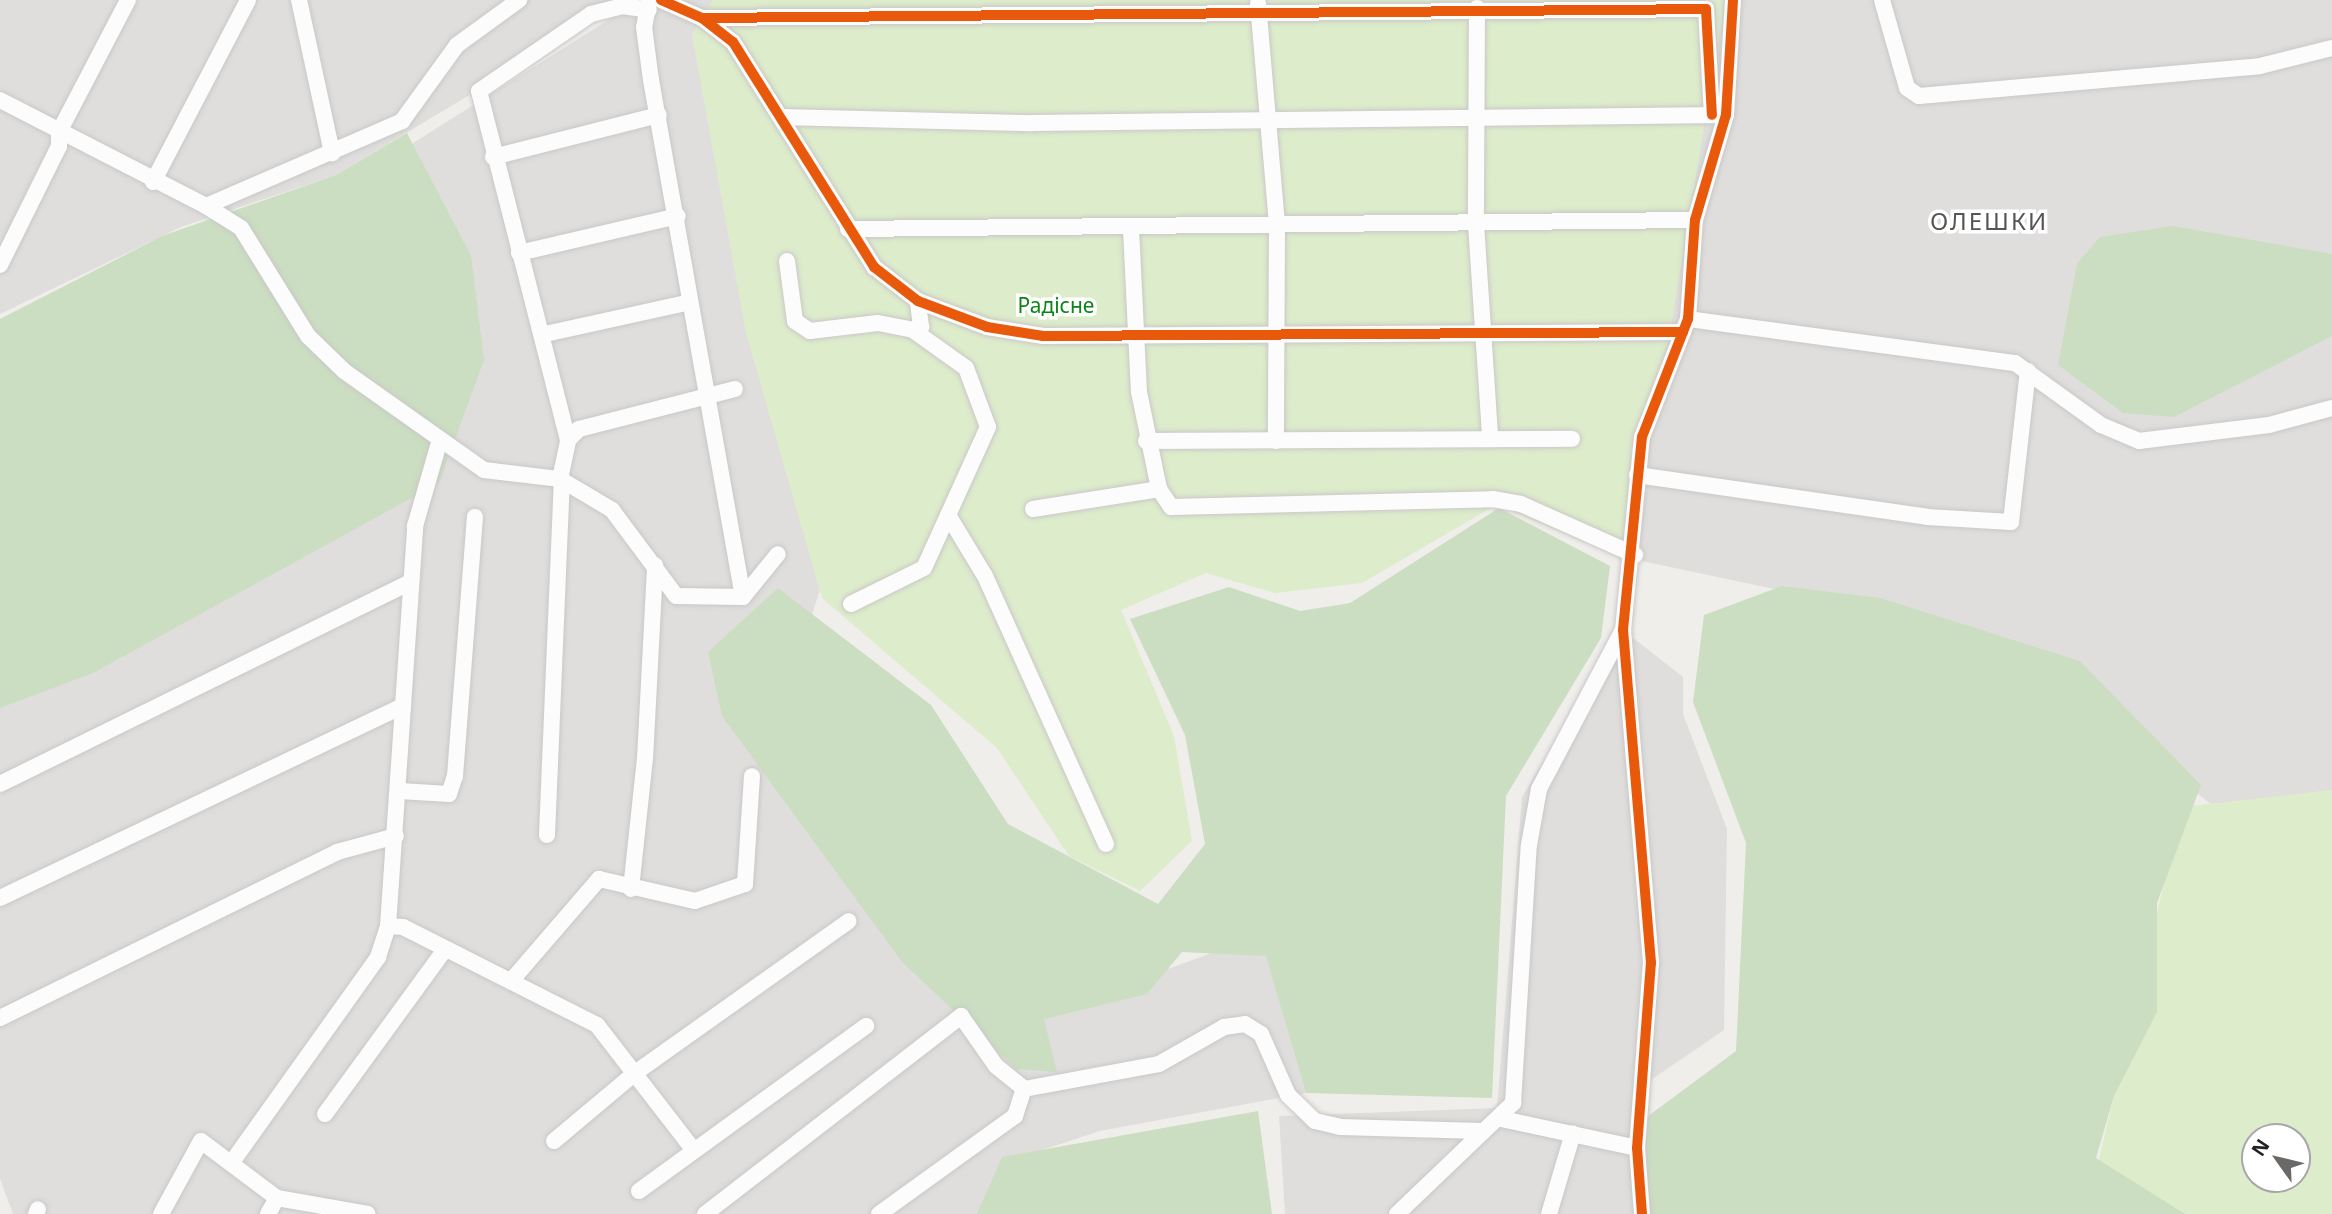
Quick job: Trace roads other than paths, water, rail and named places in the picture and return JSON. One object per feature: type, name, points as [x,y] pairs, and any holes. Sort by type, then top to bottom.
[{"type":"street","points":[[0,265],[59,146],[59,132],[128,0]]},
{"type":"street","points":[[153,182],[248,0]]},
{"type":"street","points":[[299,0],[332,153]]},
{"type":"street","points":[[206,206],[402,121],[457,45],[519,0]]},
{"type":"street","points":[[1642,1214],[1637,1148],[1651,963],[1623,630],[1634,555],[1637,475],[1643,437],[1685,326],[1695,220],[1719,115],[1733,0]]},
{"type":"street","points":[[1882,0],[1907,88],[1920,96],[2260,66],[2332,48]]},
{"type":"street","points":[[547,835],[561,481],[568,440],[545,334],[519,253],[479,104],[486,80],[591,14],[622,6],[653,4],[702,18],[1258,6],[1706,9],[1719,115]]},
{"type":"street","points":[[653,4],[643,27],[743,597]]},
{"type":"street","points":[[1258,6],[1277,226],[1276,441]]},
{"type":"street","points":[[1477,8],[1473,116],[1476,223],[1490,436]]},
{"type":"street","points":[[702,18],[733,42],[874,267],[918,301],[987,327],[1044,336],[1277,331],[1485,332],[1685,326],[2015,363],[2101,425],[2138,441],[2269,425],[2332,408]]},
{"type":"street","points":[[0,100],[153,182],[206,206],[241,228],[264,256],[308,336],[439,443],[484,470],[561,481],[612,510],[676,596],[743,597]]},
{"type":"street","points":[[493,158],[659,115]]},
{"type":"street","points":[[781,117],[1032,123],[1719,115]]},
{"type":"street","points":[[519,253],[678,216]]},
{"type":"street","points":[[848,229],[1131,229],[1695,220]]},
{"type":"street","points":[[1131,229],[1135,335],[1146,441],[1159,489],[1171,506],[1493,499],[1521,504],[1634,555]]},
{"type":"street","points":[[787,261],[794,321],[802,327],[878,323],[913,330],[967,368],[988,415],[948,515],[923,568],[851,604]]},
{"type":"street","points":[[913,330],[921,327],[918,301]]},
{"type":"street","points":[[545,334],[690,302]]},
{"type":"street","points":[[1637,475],[1927,517],[2011,522],[2028,371]]},
{"type":"street","points":[[568,440],[579,429],[735,389]]},
{"type":"street","points":[[1146,441],[1490,436],[1572,439]]},
{"type":"street","points":[[232,1162],[379,957],[388,926],[400,791],[402,706],[415,526],[439,443]]},
{"type":"street","points":[[1033,509],[1159,489]]},
{"type":"street","points":[[948,515],[985,576],[1106,844]]},
{"type":"street","points":[[400,791],[449,794],[455,776],[475,517]]},
{"type":"street","points":[[743,597],[778,554]]},
{"type":"street","points":[[631,889],[645,759],[655,565]]},
{"type":"street","points":[[0,784],[410,582]]},
{"type":"street","points":[[1397,1214],[1481,1131],[1502,1119],[1517,1083],[1529,845],[1539,789],[1623,630]]},
{"type":"street","points":[[0,898],[402,706]]},
{"type":"street","points":[[511,981],[599,879],[631,889],[695,901],[746,884],[752,776]]},
{"type":"street","points":[[0,1018],[337,852],[396,836]]},
{"type":"street","points":[[554,1141],[635,1073],[849,921]]},
{"type":"street","points":[[388,926],[403,928],[443,952],[511,981],[597,1025],[692,1148]]},
{"type":"street","points":[[325,1114],[443,952]]},
{"type":"street","points":[[705,1214],[961,1016],[996,1066],[1024,1089],[1159,1064],[1224,1027],[1245,1024],[1261,1034],[1288,1095],[1315,1121],[1340,1128],[1481,1131]]},
{"type":"street","points":[[639,1191],[692,1148],[866,1026]]},
{"type":"street","points":[[879,1214],[1015,1116],[1024,1089]]},
{"type":"street","points":[[1502,1119],[1637,1148]]},
{"type":"street","points":[[1549,1214],[1573,1133]]},
{"type":"street","points":[[161,1214],[201,1141],[277,1198],[368,1214]]},
{"type":"street","points":[[268,1214],[277,1198]]},
{"type":"district","name":"ОЛЕШКИ","points":[[1989,221]]},
{"type":"park label","name":"Радісне","points":[[1056,305]]}]
